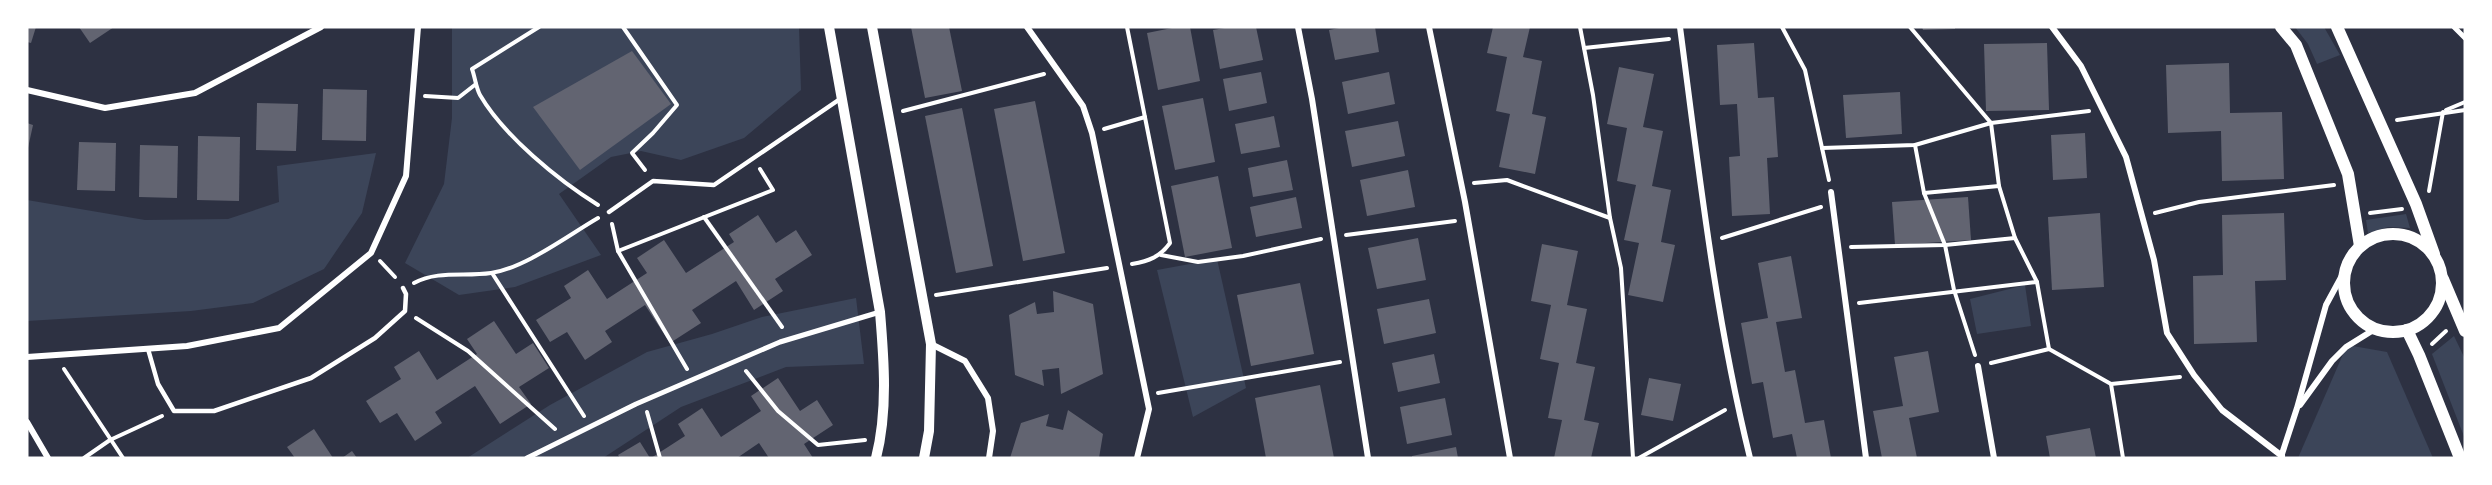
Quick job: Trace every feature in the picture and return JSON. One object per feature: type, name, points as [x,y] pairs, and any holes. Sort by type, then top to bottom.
[{"type":"main road","points":[[2281,27],[2296,45],[2350,182],[2360,246]]},
{"type":"main road","points":[[2337,27],[2416,204],[2439,269],[2465,331]]},
{"type":"main road","points":[[2388,234],[2403,235],[2418,241],[2429,250],[2439,269],[2442,287],[2434,309],[2417,326],[2406,330],[2391,333],[2375,329],[2362,322],[2351,310],[2345,297],[2343,284],[2345,270],[2351,257],[2360,246],[2373,238],[2388,234]]},
{"type":"main road","points":[[2406,330],[2419,355],[2460,458]]},
{"type":"street","points":[[27,90],[105,108],[195,93],[321,27]]},
{"type":"street","points":[[27,357],[187,346],[279,328],[371,253],[406,176],[418,27]]},
{"type":"street","points":[[829,27],[880,312],[884,360],[881,438],[876,458]]},
{"type":"street","points":[[872,27],[931,344],[929,431],[924,458]]},
{"type":"street","points":[[1027,27],[1083,106],[1092,133],[1149,409],[1137,458]]},
{"type":"street","points":[[1298,27],[1312,99],[1368,458]]},
{"type":"street","points":[[1429,27],[1468,220],[1510,458]]},
{"type":"street","points":[[1680,27],[1708,243],[1736,403],[1749,458]]},
{"type":"street","points":[[2052,27],[2081,66],[2126,157],[2154,261],[2167,333],[2194,375],[2222,410],[2281,457],[2326,305],[2345,270]]},
{"type":"street","points":[[2454,27],[2465,38]]},
{"type":"street","points":[[1832,192],[1866,458]]},
{"type":"street","points":[[527,458],[644,401],[790,339],[880,312]]},
{"type":"street","points":[[2297,408],[2332,361],[2346,347],[2375,329]]},
{"type":"street","points":[[931,344],[966,362],[988,398],[993,431],[989,458]]},
{"type":"street","points":[[1978,366],[1994,458]]},
{"type":"street","points":[[27,422],[48,458]]},
{"type":"lane","points":[[609,212],[653,181],[714,185],[842,97]]},
{"type":"lane","points":[[148,349],[158,384],[174,411],[214,411],[311,378],[375,338],[405,311],[406,294],[403,288]]},
{"type":"path","points":[[539,27],[472,69],[479,94],[512,136],[569,187],[609,212],[618,251],[693,380]]},
{"type":"path","points":[[623,27],[677,105],[632,153],[653,181]]},
{"type":"path","points":[[923,297],[1144,262],[1161,255],[1170,243],[1128,27]]},
{"type":"path","points":[[1580,27],[1593,95],[1610,218],[1621,268],[1633,458]]},
{"type":"path","points":[[1782,27],[1805,70],[1832,192]]},
{"type":"path","points":[[1910,27],[1991,123],[1999,186],[2015,238],[2037,282],[2049,349]]},
{"type":"path","points":[[1584,48],[1681,38]]},
{"type":"path","points":[[889,114],[1059,70]]},
{"type":"path","points":[[412,95],[458,98],[476,84]]},
{"type":"path","points":[[2443,112],[2465,102]]},
{"type":"path","points":[[1822,148],[1915,145],[1991,123],[2102,109]]},
{"type":"path","points":[[2379,123],[2465,110]]},
{"type":"path","points":[[2428,199],[2443,112]]},
{"type":"path","points":[[1092,133],[1145,117]]},
{"type":"path","points":[[1915,145],[1924,193],[1945,245],[1954,290],[1978,366],[2049,349],[2111,384],[2194,375]]},
{"type":"path","points":[[618,251],[773,190],[754,158]]},
{"type":"path","points":[[1461,184],[1507,180],[1610,218]]},
{"type":"path","points":[[2142,216],[2199,202],[2277,194],[2350,182]]},
{"type":"path","points":[[1924,193],[1999,186]]},
{"type":"path","points":[[1708,243],[1833,204]]},
{"type":"path","points":[[2367,213],[2406,208]]},
{"type":"path","points":[[371,253],[391,272],[403,288],[427,276],[492,273],[525,262],[609,212]]},
{"type":"path","points":[[704,217],[790,339]]},
{"type":"path","points":[[1161,255],[1198,262],[1243,256],[1333,237],[1468,220]]},
{"type":"path","points":[[1839,247],[1945,245],[2015,238]]},
{"type":"path","points":[[492,273],[591,426]]},
{"type":"path","points":[[1846,305],[1954,290],[2037,282]]},
{"type":"path","points":[[405,311],[468,351],[566,439]]},
{"type":"path","points":[[2429,347],[2450,328]]},
{"type":"path","points":[[55,355],[123,458]]},
{"type":"path","points":[[1146,395],[1353,360]]},
{"type":"path","points":[[738,361],[777,411],[818,445],[881,438]]},
{"type":"path","points":[[2111,384],[2123,458]]},
{"type":"path","points":[[644,401],[660,458]]},
{"type":"path","points":[[1639,458],[1736,403]]},
{"type":"path","points":[[84,458],[110,441],[174,411]]},
{"type":"shaded area","points":[[452,27],[799,27],[801,90],[744,138],[681,160],[641,151],[611,157],[559,194],[601,255],[515,287],[459,295],[405,263],[444,184],[452,118]]},
{"type":"shaded area","points":[[2295,27],[2324,27],[2340,55],[2317,64],[2308,44]]},
{"type":"shaded area","points":[[376,153],[362,213],[324,269],[253,303],[191,311],[27,321],[27,200],[145,220],[228,219],[279,202],[277,166]]},
{"type":"shaded area","points":[[2406,214],[2410,228],[2388,227],[2368,233],[2366,220]]},
{"type":"shaded area","points":[[1217,259],[1246,388],[1193,417],[1157,270]]},
{"type":"shaded area","points":[[2025,285],[2031,326],[1977,334],[1970,299]]},
{"type":"shaded area","points":[[856,298],[864,364],[786,367],[681,407],[603,458],[467,458],[550,405],[647,352],[762,317]]},
{"type":"shaded area","points":[[2454,336],[2465,359],[2465,439],[2432,354]]},
{"type":"shaded area","points":[[2347,345],[2387,352],[2433,458],[2298,458]]},
{"type":"building","points":[[27,27],[36,27],[31,43],[27,42]]},
{"type":"building","points":[[79,27],[114,27],[90,43]]},
{"type":"building","points":[[911,27],[949,27],[962,91],[925,98]]},
{"type":"building","points":[[1190,27],[1200,81],[1158,90],[1147,33]]},
{"type":"building","points":[[1230,27],[1256,27],[1263,60],[1220,69],[1213,30]]},
{"type":"building","points":[[1344,27],[1375,27],[1379,52],[1335,60],[1329,30]]},
{"type":"building","points":[[1493,27],[1530,27],[1523,57],[1542,61],[1532,114],[1546,117],[1535,174],[1499,167],[1510,114],[1496,111],[1507,57],[1487,53]]},
{"type":"building","points":[[1922,27],[1955,27],[1955,29],[1923,30]]},
{"type":"building","points":[[1754,43],[1758,98],[1774,97],[1778,157],[1767,158],[1770,214],[1732,216],[1729,157],[1740,156],[1737,104],[1720,105],[1717,45]]},
{"type":"building","points":[[2047,43],[2049,110],[1986,111],[1984,44]]},
{"type":"building","points":[[632,51],[671,104],[580,170],[533,107]]},
{"type":"building","points":[[2229,63],[2230,113],[2282,112],[2284,179],[2222,181],[2221,131],[2168,133],[2166,65]]},
{"type":"building","points":[[1619,67],[1654,74],[1643,127],[1663,131],[1652,186],[1671,190],[1661,242],[1675,245],[1663,302],[1628,295],[1639,243],[1624,240],[1636,185],[1617,181],[1627,128],[1607,124]]},
{"type":"building","points":[[1261,72],[1267,103],[1229,111],[1223,79]]},
{"type":"building","points":[[1389,72],[1395,104],[1348,114],[1342,82]]},
{"type":"building","points":[[323,89],[367,90],[366,141],[322,140]]},
{"type":"building","points":[[1900,92],[1902,134],[1846,138],[1843,95]]},
{"type":"building","points":[[1203,98],[1215,162],[1175,170],[1162,106]]},
{"type":"building","points":[[1035,101],[1065,253],[1023,261],[994,109]]},
{"type":"building","points":[[257,103],[298,104],[296,151],[256,150]]},
{"type":"building","points":[[962,108],[993,266],[956,273],[925,116]]},
{"type":"building","points":[[1274,116],[1280,147],[1241,154],[1235,124]]},
{"type":"building","points":[[1398,121],[1405,156],[1352,167],[1345,131]]},
{"type":"building","points":[[27,123],[33,125],[28,148],[27,148]]},
{"type":"building","points":[[2085,133],[2087,178],[2053,180],[2051,135]]},
{"type":"building","points":[[198,136],[240,137],[239,201],[197,200]]},
{"type":"building","points":[[79,142],[116,143],[115,191],[77,190]]},
{"type":"building","points":[[140,145],[178,146],[177,198],[139,197]]},
{"type":"building","points":[[1287,160],[1293,190],[1253,197],[1248,168]]},
{"type":"building","points":[[1408,170],[1415,207],[1367,216],[1360,180]]},
{"type":"building","points":[[1218,176],[1232,248],[1185,257],[1171,186]]},
{"type":"building","points":[[1296,197],[1302,228],[1256,237],[1250,207]]},
{"type":"building","points":[[1968,197],[1971,240],[1895,245],[1892,202]]},
{"type":"building","points":[[2100,213],[2104,287],[2052,290],[2048,217]]},
{"type":"building","points":[[2284,213],[2286,280],[2255,281],[2257,342],[2194,344],[2193,276],[2223,275],[2222,215]]},
{"type":"building","points":[[758,215],[776,243],[796,230],[812,255],[775,279],[783,291],[754,310],[736,281],[692,310],[701,323],[670,343],[645,305],[605,331],[612,342],[585,360],[567,332],[550,342],[536,320],[571,298],[564,286],[588,270],[607,299],[647,273],[637,258],[664,240],[686,273],[734,242],[729,234]]},
{"type":"building","points":[[1418,238],[1426,280],[1377,289],[1368,248]]},
{"type":"building","points":[[1542,244],[1578,251],[1567,305],[1587,309],[1576,363],[1595,367],[1584,420],[1599,423],[1591,458],[1554,458],[1562,420],[1548,418],[1559,363],[1540,359],[1551,305],[1531,301]]},
{"type":"building","points":[[1791,256],[1802,318],[1776,322],[1785,372],[1795,370],[1805,423],[1824,420],[1831,458],[1797,458],[1792,434],[1773,438],[1763,382],[1752,384],[1741,323],[1768,318],[1758,263]]},
{"type":"building","points":[[1300,283],[1314,354],[1251,366],[1237,295]]},
{"type":"building","points":[[1053,291],[1093,304],[1103,374],[1061,394],[1059,368],[1042,370],[1044,386],[1015,375],[1009,315],[1035,302],[1037,314],[1054,312]]},
{"type":"building","points":[[1429,299],[1436,333],[1384,344],[1377,309]]},
{"type":"building","points":[[494,321],[516,354],[533,343],[549,368],[519,387],[531,404],[500,424],[475,386],[435,412],[442,423],[415,441],[397,413],[380,423],[366,401],[401,379],[394,367],[419,351],[437,380],[477,354],[467,339]]},
{"type":"building","points":[[1928,351],[1939,412],[1909,418],[1917,458],[1882,458],[1873,411],[1903,406],[1894,357]]},
{"type":"building","points":[[1434,354],[1440,383],[1398,392],[1392,363]]},
{"type":"building","points":[[778,378],[800,411],[817,400],[833,425],[804,444],[813,458],[769,458],[759,443],[737,458],[651,458],[685,436],[678,424],[702,408],[721,437],[761,411],[751,396]]},
{"type":"building","points":[[1649,378],[1681,384],[1673,421],[1641,415]]},
{"type":"building","points":[[1320,385],[1334,458],[1266,458],[1255,398]]},
{"type":"building","points":[[1445,398],[1452,435],[1407,444],[1400,407]]},
{"type":"building","points":[[1068,410],[1103,434],[1099,458],[1010,458],[1021,423],[1049,414],[1046,426],[1063,430]]},
{"type":"building","points":[[2090,428],[2096,458],[2050,458],[2046,436]]},
{"type":"building","points":[[314,429],[333,458],[295,458],[287,447]]},
{"type":"building","points":[[640,442],[650,458],[620,458],[618,455]]},
{"type":"building","points":[[1456,447],[1458,458],[1412,458],[1412,456]]},
{"type":"building","points":[[352,451],[357,458],[342,458]]}]
